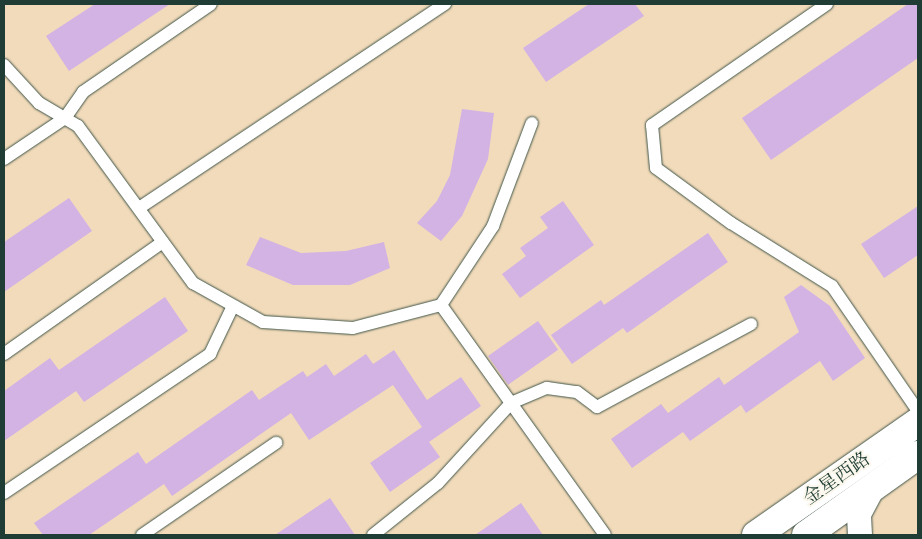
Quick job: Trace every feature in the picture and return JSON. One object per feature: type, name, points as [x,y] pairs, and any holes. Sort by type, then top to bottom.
[{"type":"main road","name":"金星西路","points":[[756,535],[918,422]]},
{"type":"main road","name":"金星西路","points":[[806,535],[918,455]]},
{"type":"street","points":[[860,535],[859,514],[874,486]]},
{"type":"lane","points":[[4,159],[65,118],[83,92],[212,4]]},
{"type":"lane","points":[[139,208],[445,4]]},
{"type":"lane","points":[[827,4],[652,124],[656,168],[731,223],[832,286],[918,411]]},
{"type":"lane","points":[[4,66],[39,103],[78,126],[193,283],[263,322],[353,328],[441,305],[493,226],[532,122]]},
{"type":"lane","points":[[4,354],[163,242]]},
{"type":"lane","points":[[441,305],[605,535]]},
{"type":"lane","points":[[4,492],[210,354],[233,306]]},
{"type":"lane","points":[[373,535],[438,483],[511,403],[547,388],[577,392],[597,407],[751,324]]},
{"type":"lane","points":[[142,535],[276,443]]},
{"type":"building","points":[[95,4],[170,4],[69,71],[46,36]]},
{"type":"building","points":[[589,4],[635,4],[644,16],[546,82],[523,48]]},
{"type":"building","points":[[908,4],[918,4],[918,58],[771,160],[742,118]]},
{"type":"building","points":[[462,109],[494,113],[488,159],[462,216],[441,241],[417,223],[437,201],[450,175]]},
{"type":"building","points":[[69,198],[92,231],[4,292],[4,242]]},
{"type":"building","points":[[563,201],[594,245],[520,298],[502,274],[526,256],[520,248],[548,228],[540,217]]},
{"type":"building","points":[[918,206],[918,255],[884,278],[861,244]]},
{"type":"building","points":[[708,233],[728,262],[627,333],[623,328],[572,364],[551,335],[601,300],[604,305]]},
{"type":"building","points":[[260,237],[301,253],[346,251],[384,242],[390,268],[350,285],[293,285],[246,265]]},
{"type":"building","points":[[801,285],[830,306],[865,358],[833,381],[820,361],[746,413],[741,405],[690,441],[683,432],[632,468],[611,439],[661,404],[668,413],[719,377],[724,385],[799,332],[784,297]]},
{"type":"building","points":[[165,297],[188,331],[84,402],[76,391],[4,441],[4,391],[50,358],[59,370]]},
{"type":"building","points":[[538,321],[558,350],[508,385],[488,356]]},
{"type":"building","points":[[394,350],[427,400],[461,377],[481,406],[429,442],[440,457],[390,492],[370,463],[422,427],[393,385],[309,440],[291,413],[172,496],[164,484],[89,535],[43,535],[34,523],[138,452],[146,464],[252,390],[259,400],[303,371],[307,377],[326,364],[334,376],[366,354],[373,364]]},
{"type":"building","points":[[330,498],[355,535],[275,535]]},
{"type":"building","points":[[521,503],[543,535],[475,535]]}]
